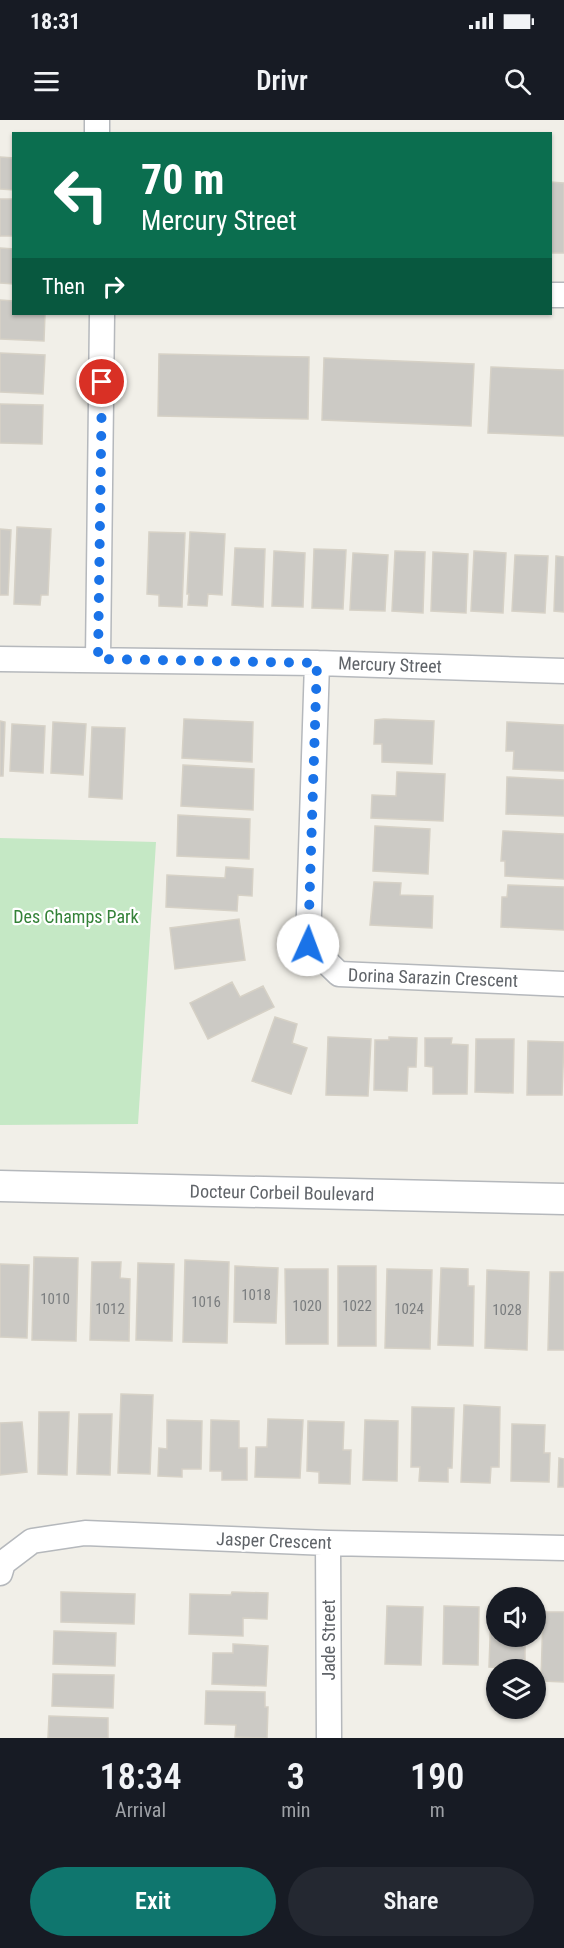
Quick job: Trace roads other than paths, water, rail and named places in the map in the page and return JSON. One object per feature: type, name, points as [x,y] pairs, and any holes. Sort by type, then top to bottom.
[{"type":"street","points":[[98,659],[102,315]]},
{"type":"street","name":"Mercury Street","points":[[0,659],[317,663],[564,671]]},
{"type":"street","name":"Dorina Sarazin Crescent","points":[[317,663],[308,945],[339,974],[564,984]]},
{"type":"street","name":"Docteur Corbeil Boulevard","points":[[0,1186],[564,1199]]},
{"type":"street","name":"Jasper Crescent","points":[[0,1573],[3,1563],[32,1541],[85,1533],[328,1543],[564,1548]]},
{"type":"street","name":"Jade Street","points":[[328,1543],[329,1738]]},
{"type":"park label","name":"Des Champs Park","points":[[76,917]]}]
